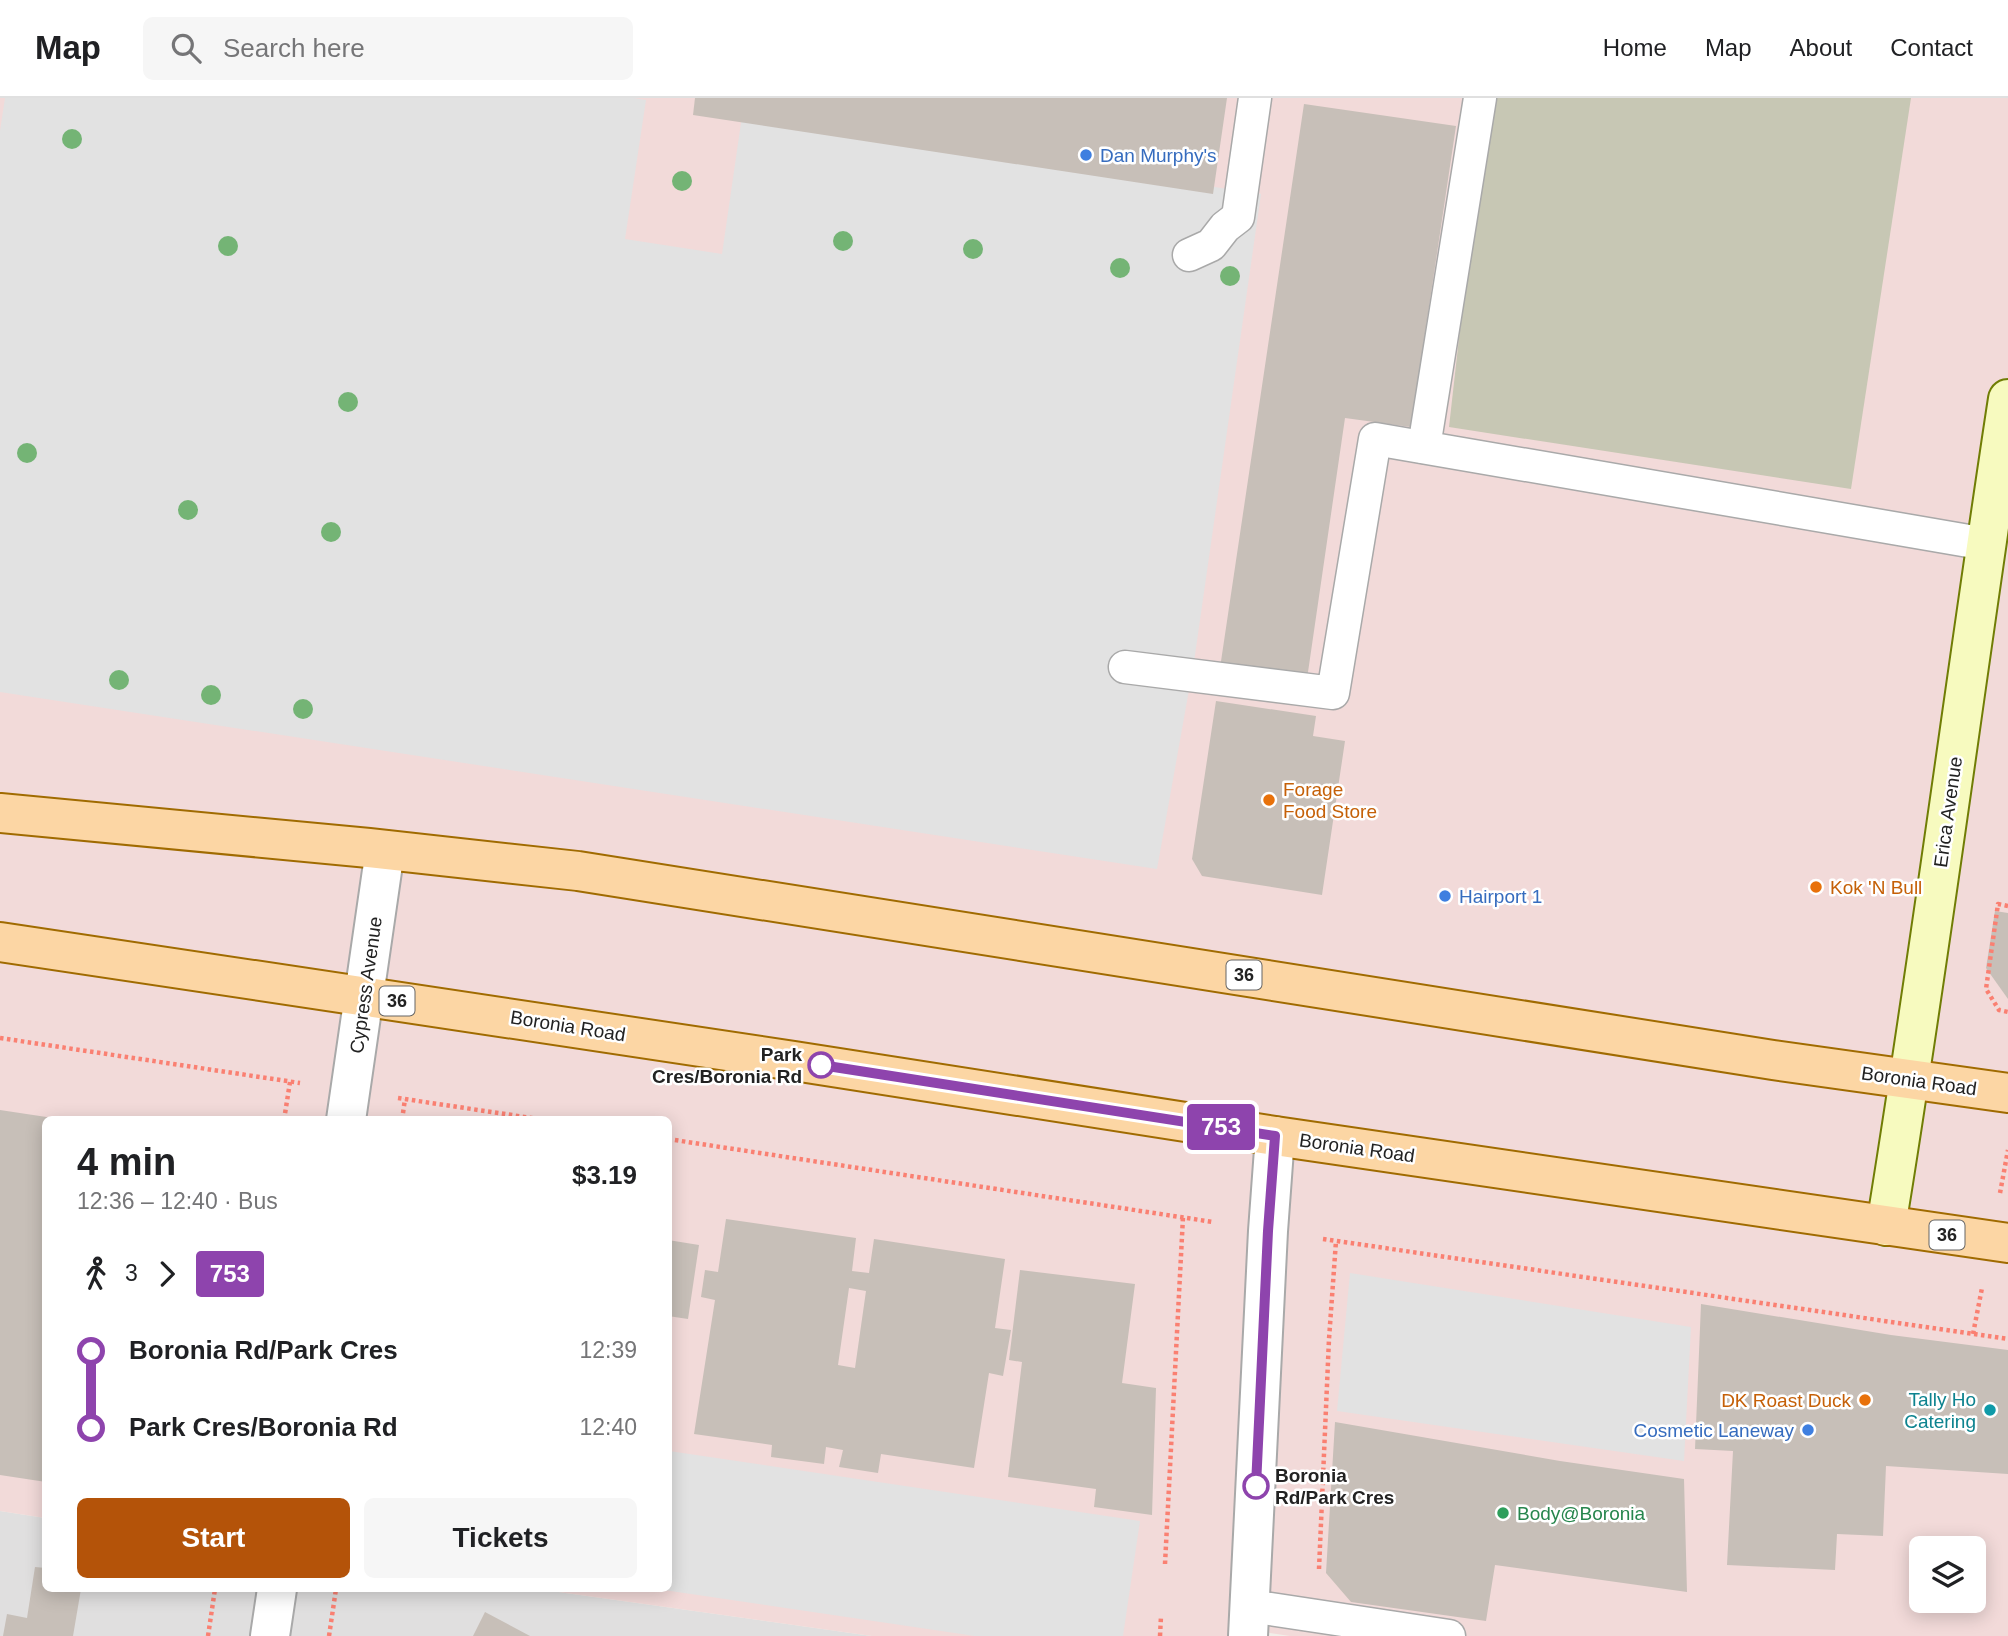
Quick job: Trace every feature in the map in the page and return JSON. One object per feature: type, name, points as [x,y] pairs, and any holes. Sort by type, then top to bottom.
[{"type":"main road","name":"Erica Avenue","points":[[1886,1226],[1910,1080],[2008,399]]},
{"type":"main road","name":"Boronia Road","points":[[0,813],[578,870],[1773,1060],[2008,1094]]},
{"type":"main road","name":"Boronia Road","points":[[0,942],[1275,1136],[2008,1243]]},
{"type":"street","name":"Cypress Avenue","points":[[347,1116],[385,849]]},
{"type":"street","points":[[1249,1621],[1267,1243],[1275,1136]]},
{"type":"street","points":[[270,1636],[277,1592]]},
{"type":"lane","points":[[1189,255],[1211,245],[1225,227],[1238,217],[1255,98]]},
{"type":"lane","points":[[1424,447],[1480,98]]},
{"type":"lane","points":[[1125,667],[1333,693],[1375,439],[1986,544]]},
{"type":"lane","points":[[1249,1621],[1449,1636]]},
{"type":"path","points":[[2008,906],[1998,904],[1986,989],[1999,1010],[2008,1012]]},
{"type":"path","points":[[0,1038],[290,1082],[285,1116]]},
{"type":"path","points":[[403,1116],[405,1099],[518,1116]]},
{"type":"path","points":[[672,1140],[1213,1222]]},
{"type":"path","points":[[1165,1564],[1183,1217]]},
{"type":"path","points":[[1323,1239],[2008,1339]]},
{"type":"path","points":[[1318,1571],[1336,1241]]},
{"type":"path","points":[[1973,1334],[1982,1290]]},
{"type":"path","points":[[208,1636],[215,1592]]},
{"type":"path","points":[[329,1636],[336,1592]]},
{"type":"path","points":[[1160,1636],[1161,1616]]},
{"type":"shaded area","points":[[0,98],[2008,98],[2008,1636],[1290,1636],[1249,1630],[1248,1636],[872,1636],[558,1592],[672,1592],[672,1116],[42,1116],[42,1518],[0,1511]]},
{"type":"shaded area","points":[[5,98],[646,100],[625,239],[722,254],[742,116],[1261,194],[1194,662],[1157,869],[0,692],[0,131]]},
{"type":"shaded area","points":[[1486,98],[1911,98],[1851,489],[1449,427]]},
{"type":"shaded area","points":[[1350,1273],[1691,1327],[1684,1461],[1337,1411]]},
{"type":"shaded area","points":[[672,1451],[1140,1521],[1123,1636],[975,1636],[672,1591]]},
{"type":"shaded area","points":[[0,1511],[42,1518],[42,1592],[558,1592],[872,1636],[0,1636]]},
{"type":"building","name":"Dan Murphy's","points":[[695,98],[1227,98],[1213,194],[693,115]]},
{"type":"building","points":[[1304,104],[1456,126],[1411,427],[1345,418],[1307,679],[1220,668]]},
{"type":"building","name":"Forage Food Store","points":[[1216,701],[1316,716],[1313,736],[1345,741],[1322,895],[1202,876],[1192,859]]},
{"type":"building","points":[[1995,911],[2008,913],[2008,999],[1986,968]]},
{"type":"building","points":[[0,1110],[42,1116],[42,1481],[0,1475]]},
{"type":"building","points":[[726,1219],[856,1238],[852,1271],[869,1273],[874,1239],[1005,1259],[995,1328],[1011,1330],[1003,1376],[989,1373],[974,1468],[881,1454],[878,1473],[839,1467],[843,1450],[826,1447],[824,1464],[771,1457],[772,1445],[694,1434],[715,1300],[701,1297],[705,1270],[718,1272]],"holes":[[[849,1288],[866,1291],[855,1368],[838,1365]]]},
{"type":"building","points":[[672,1241],[699,1245],[688,1319],[672,1317]]},
{"type":"building","points":[[1020,1270],[1135,1284],[1122,1383],[1156,1388],[1152,1515],[1094,1507],[1096,1489],[1008,1477],[1022,1362],[1009,1360]]},
{"type":"building","points":[[1701,1304],[1891,1335],[2008,1350],[2008,1474],[1886,1466],[1883,1536],[1837,1534],[1835,1570],[1727,1565],[1733,1451],[1695,1449]]},
{"type":"building","points":[[1335,1422],[1560,1461],[1684,1479],[1687,1592],[1495,1565],[1486,1621],[1351,1602],[1326,1573]]},
{"type":"building","points":[[35,1567],[42,1568],[42,1592],[80,1592],[73,1636],[3,1636],[7,1614],[27,1618]]},
{"type":"building","points":[[485,1612],[530,1636],[473,1636]]},
{"type":"bus line","name":"753","points":[[821,1065],[1275,1136],[1256,1486]]},
{"type":"place","name":"Dan Murphy's","points":[[1086,155]]},
{"type":"place","name":"Forage Food Store","points":[[1269,800]]},
{"type":"place","name":"Kok 'N Bull","points":[[1816,887]]},
{"type":"place","name":"Hairport 1","points":[[1445,896]]},
{"type":"place","name":"Park Cres/Boronia Rd","points":[[821,1065]]},
{"type":"place","name":"DK Roast Duck","points":[[1865,1400]]},
{"type":"place","name":"Tally Ho Catering","points":[[1990,1410]]},
{"type":"place","name":"Cosmetic Laneway","points":[[1808,1430]]},
{"type":"place","name":"Boronia Rd/Park Cres","points":[[1256,1486]]},
{"type":"place","name":"Body@Boronia","points":[[1503,1513]]}]
